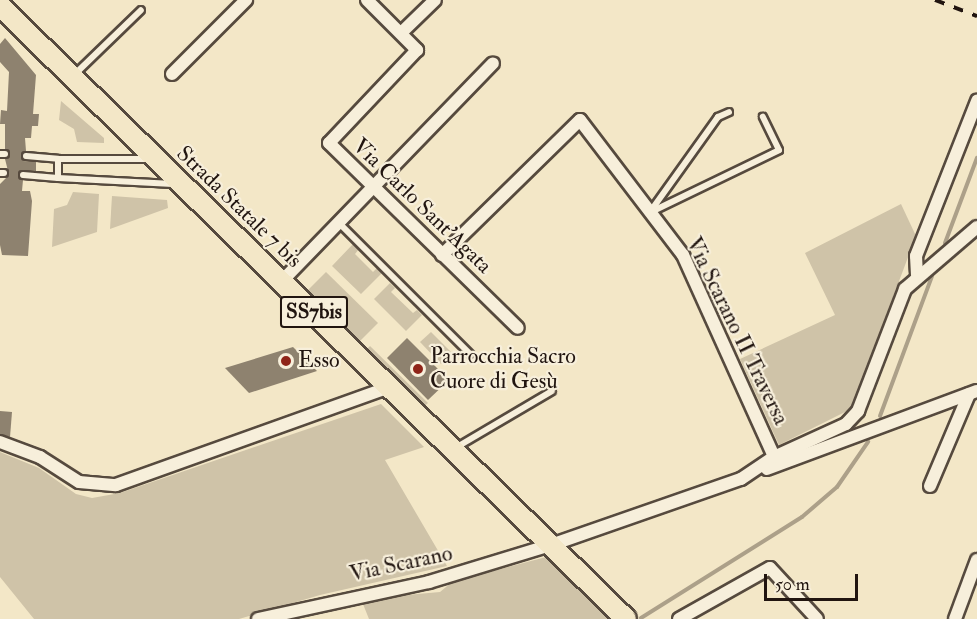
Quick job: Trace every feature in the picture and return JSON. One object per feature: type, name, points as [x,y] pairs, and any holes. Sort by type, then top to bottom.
[{"type":"main road","name":"Strada Statale 7 bis","points":[[0,6],[626,619]]},
{"type":"street","points":[[172,74],[246,0]]},
{"type":"street","name":"Via Carlo Sant'Agata","points":[[367,0],[417,50],[329,143],[372,188],[518,328]]},
{"type":"street","points":[[401,33],[435,0]]},
{"type":"street","points":[[282,281],[493,63]]},
{"type":"street","points":[[917,275],[916,256],[977,101]]},
{"type":"street","name":"Via Scarano II Traversa","points":[[442,255],[580,120],[683,255],[774,457]]},
{"type":"street","points":[[741,479],[774,457],[852,419],[900,300],[917,275],[977,227]]},
{"type":"street","points":[[0,442],[40,458],[79,482],[116,484],[390,387]]},
{"type":"street","points":[[741,479],[973,393]]},
{"type":"street","points":[[930,486],[973,393]]},
{"type":"street","name":"Via Scarano","points":[[258,619],[429,582],[551,545],[741,479]]},
{"type":"street","points":[[955,619],[977,560]]},
{"type":"street","points":[[679,619],[770,568],[817,619]]},
{"type":"lane","points":[[71,77],[141,10]]},
{"type":"lane","points":[[650,212],[718,117],[729,112]]},
{"type":"lane","points":[[650,212],[779,150],[764,117]]},
{"type":"lane","points":[[26,156],[58,159],[154,159]]},
{"type":"lane","points":[[58,159],[58,178]]},
{"type":"lane","points":[[23,175],[181,184]]},
{"type":"lane","points":[[339,222],[470,354]]},
{"type":"lane","points":[[454,449],[552,391]]},
{"type":"shaded area","points":[[61,101],[104,138],[104,143],[77,142],[74,129],[59,120]]},
{"type":"shaded area","points":[[73,192],[99,194],[97,232],[52,247],[54,209],[67,205]]},
{"type":"shaded area","points":[[112,196],[167,200],[168,208],[110,229]]},
{"type":"shaded area","points":[[901,204],[916,236],[851,409],[779,445],[740,359],[835,315],[805,253]]},
{"type":"shaded area","points":[[353,244],[359,249],[355,254],[373,272],[377,268],[382,273],[361,294],[332,266]]},
{"type":"shaded area","points":[[326,272],[378,323],[360,341],[308,290]]},
{"type":"shaded area","points":[[390,283],[395,288],[391,292],[413,313],[417,310],[422,315],[406,331],[374,299]]},
{"type":"shaded area","points":[[431,332],[452,353],[441,364],[420,342]]},
{"type":"shaded area","points":[[370,346],[428,403],[422,408],[365,351]]},
{"type":"shaded area","points":[[381,404],[424,447],[385,460],[447,566],[320,595],[239,619],[34,619],[0,577],[0,452],[39,468],[76,494],[92,498],[120,493]]},
{"type":"shaded area","points":[[546,557],[614,619],[369,619],[361,599],[440,592],[452,582]]},
{"type":"building","points":[[5,38],[36,75],[33,114],[39,114],[38,126],[32,126],[31,138],[25,138],[26,151],[21,156],[23,161],[36,162],[36,171],[21,170],[18,175],[23,180],[22,191],[30,191],[32,201],[28,256],[2,255],[0,245],[0,184],[9,175],[5,159],[10,155],[5,149],[5,124],[0,124],[1,110],[7,111],[9,72],[0,62],[0,44]]},
{"type":"building","name":"Parrocchia Sacro Cuore di Gesù","points":[[407,338],[449,380],[428,400],[387,358]]},
{"type":"building","points":[[293,347],[317,371],[249,393],[225,368]]},
{"type":"building","points":[[0,411],[12,412],[10,437],[0,434]]},
{"type":"waterway","points":[[945,243],[977,158]]},
{"type":"waterway","points":[[880,416],[932,276]]},
{"type":"waterway","points":[[641,618],[802,517],[837,487],[868,442]]},
{"type":"railway","points":[[935,0],[977,16]]},
{"type":"place","name":"Esso","points":[[286,361]]},
{"type":"place","name":"Parrocchia Sacro Cuore di Gesù","points":[[418,369]]}]
